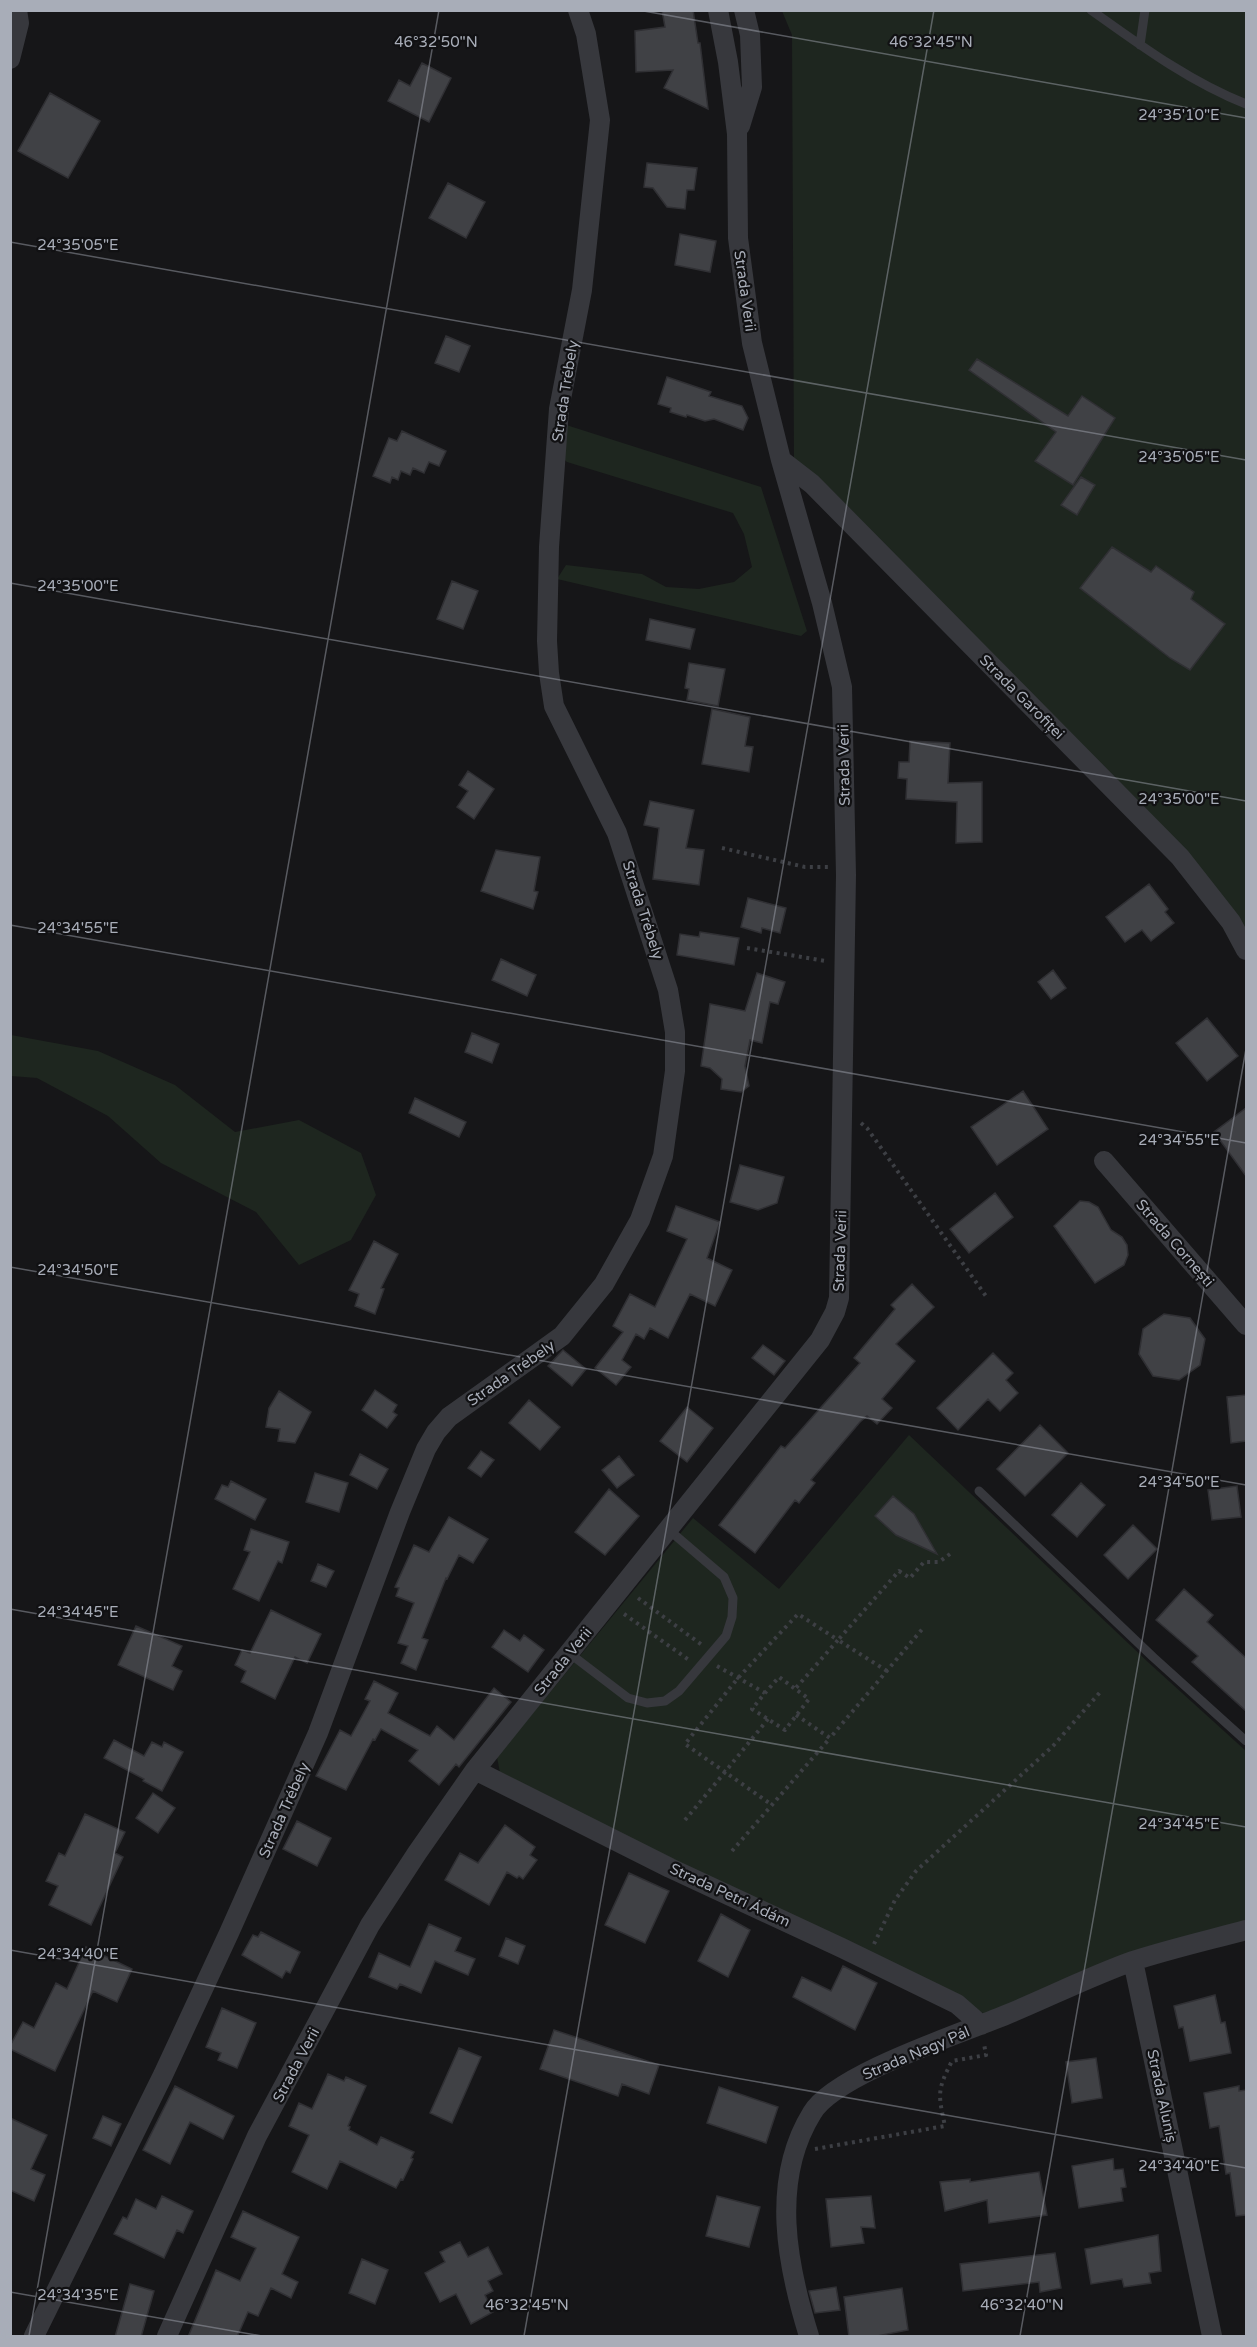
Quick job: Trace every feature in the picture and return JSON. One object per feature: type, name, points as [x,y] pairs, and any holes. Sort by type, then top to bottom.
[{"type":"street","points":[[10,60],[19,23],[17,10]]},
{"type":"street","name":"Strada Trébely","points":[[34,2337],[163,2075],[318,1733],[400,1512],[426,1449],[436,1432],[449,1417],[562,1336],[604,1284],[640,1220],[663,1156],[675,1071],[675,1032],[668,990],[618,833],[554,706],[549,673],[547,641],[549,547],[559,409],[582,290],[600,120],[586,34],[578,10]]},
{"type":"street","name":"Strada Verii","points":[[167,2337],[257,2136],[370,1924],[476,1770],[820,1340],[835,1312],[839,1298],[846,875],[842,687],[822,603],[781,460],[752,343],[739,249],[737,134],[728,62],[718,10]]},
{"type":"street","points":[[737,134],[752,87],[750,35],[744,10]]},
{"type":"street","name":"Strada Garofiței","points":[[781,460],[812,484],[1180,857],[1231,922],[1246,950]]},
{"type":"street","name":"Strada Cornești","points":[[1104,1161],[1246,1325]]},
{"type":"street","name":"Strada Petri Ádám","points":[[476,1770],[670,1868],[957,2004],[981,2025]]},
{"type":"street","name":"Strada Nagy Pál","points":[[809,2337],[799,2304],[786,2242],[788,2186],[795,2145],[813,2110],[837,2088],[881,2066],[1133,1961],[1246,1930]]},
{"type":"street","name":"Strada Aluniș","points":[[1133,1961],[1212,2337]]},
{"type":"lane","points":[[1091,10],[1159,58],[1246,104]]},
{"type":"lane","points":[[1140,45],[1145,10]]},
{"type":"lane","points":[[979,1491],[1153,1657],[1246,1741]]},
{"type":"lane","points":[[569,1653],[628,1698],[647,1703],[665,1701],[679,1691],[726,1636],[732,1617],[733,1598],[724,1577],[669,1530]]},
{"type":"path","points":[[722,848],[805,867],[829,867]]},
{"type":"path","points":[[747,948],[827,961]]},
{"type":"path","points":[[856,1118],[867,1128],[988,1299]]},
{"type":"path","points":[[795,1689],[899,1571],[910,1578],[924,1562],[939,1562],[950,1554]]},
{"type":"path","points":[[637,1597],[738,1678],[765,1693]]},
{"type":"path","points":[[624,1614],[699,1668]]},
{"type":"path","points":[[772,1805],[685,1744],[738,1678],[798,1614],[887,1671]]},
{"type":"path","points":[[732,1851],[924,1627]]},
{"type":"path","points":[[779,1677],[795,1689],[809,1699],[784,1730],[752,1709],[779,1677]]},
{"type":"path","points":[[866,1960],[895,1900],[916,1871],[1053,1746],[1102,1690]]},
{"type":"path","points":[[796,1715],[830,1738]]},
{"type":"path","points":[[685,1820],[768,1719]]},
{"type":"path","points":[[794,2153],[945,2126],[939,2097],[943,2077],[952,2061],[986,2055],[981,2025]]},
{"type":"shaded area","points":[[782,11],[1246,11],[1246,930],[794,463],[792,35]]},
{"type":"shaded area","points":[[560,423],[761,487],[807,631],[801,636],[557,579],[566,565],[642,574],[666,587],[699,589],[734,582],[752,567],[744,534],[733,513],[567,462],[559,455]]},
{"type":"shaded area","points":[[11,1035],[98,1051],[175,1085],[235,1132],[299,1120],[361,1153],[376,1195],[351,1240],[299,1265],[256,1212],[161,1163],[108,1116],[37,1078],[11,1076]]},
{"type":"shaded area","points":[[909,1435],[1149,1663],[1246,1751],[1246,1921],[985,2014],[500,1773],[497,1757],[693,1518],[779,1589]]},
{"type":"building","points":[[662,10],[693,10],[698,43],[700,43],[708,109],[664,88],[673,70],[636,72],[635,31],[665,27]]},
{"type":"building","points":[[422,63],[451,78],[429,122],[388,101],[399,80],[410,86]]},
{"type":"building","points":[[50,93],[100,121],[68,178],[18,151]]},
{"type":"building","points":[[647,163],[697,168],[694,190],[687,190],[685,209],[667,207],[653,188],[644,187]]},
{"type":"building","points":[[448,183],[485,202],[466,238],[429,218]]},
{"type":"building","points":[[680,234],[716,241],[710,272],[675,265]]},
{"type":"building","points":[[446,336],[470,346],[459,372],[435,363]]},
{"type":"building","points":[[977,359],[1068,416],[1082,396],[1115,418],[1073,485],[1035,461],[1056,432],[969,370]]},
{"type":"building","points":[[667,377],[711,392],[709,396],[742,406],[748,418],[743,430],[714,419],[705,421],[687,415],[686,417],[670,412],[671,408],[658,404]]},
{"type":"building","points":[[402,431],[446,451],[439,466],[429,462],[424,473],[413,468],[410,475],[401,471],[398,480],[392,477],[390,483],[373,476],[389,438],[397,441]]},
{"type":"building","points":[[1081,477],[1095,485],[1077,515],[1061,505]]},
{"type":"building","points":[[1112,547],[1151,572],[1156,566],[1194,592],[1191,599],[1225,624],[1190,670],[1170,658],[1080,588]]},
{"type":"building","points":[[452,581],[478,591],[463,629],[437,619]]},
{"type":"building","points":[[650,619],[695,629],[690,649],[646,640]]},
{"type":"building","points":[[689,663],[725,669],[718,706],[687,700],[689,689],[685,688]]},
{"type":"building","points":[[712,709],[750,717],[745,746],[753,747],[749,772],[702,764]]},
{"type":"building","points":[[910,741],[950,743],[948,783],[982,782],[982,842],[956,843],[957,802],[906,799],[907,779],[898,778],[899,762],[909,762]]},
{"type":"building","points":[[468,771],[494,789],[474,819],[457,807],[468,791],[459,785]]},
{"type":"building","points":[[650,801],[694,810],[686,848],[704,850],[699,885],[653,879],[659,828],[644,825]]},
{"type":"building","points":[[496,850],[540,857],[534,891],[538,892],[533,909],[481,891]]},
{"type":"building","points":[[1149,884],[1168,909],[1165,912],[1174,923],[1151,941],[1142,930],[1125,942],[1106,917]]},
{"type":"building","points":[[748,898],[786,908],[780,933],[762,928],[761,933],[741,927]]},
{"type":"building","points":[[700,932],[739,938],[734,965],[677,955],[680,934],[699,937]]},
{"type":"building","points":[[501,959],[536,975],[527,996],[492,980]]},
{"type":"building","points":[[1053,970],[1066,988],[1051,999],[1038,982]]},
{"type":"building","points":[[757,973],[785,982],[778,1004],[770,1002],[762,1043],[750,1040],[745,1066],[749,1086],[741,1092],[721,1089],[722,1079],[710,1068],[701,1066],[710,1004],[745,1011]]},
{"type":"building","points":[[1207,1018],[1238,1056],[1207,1081],[1176,1043]]},
{"type":"building","points":[[472,1033],[499,1044],[492,1063],[465,1052]]},
{"type":"building","points":[[1023,1091],[1048,1129],[997,1165],[971,1127]]},
{"type":"building","points":[[415,1098],[466,1122],[459,1137],[409,1113]]},
{"type":"building","points":[[1246,1108],[1246,1176],[1214,1132]]},
{"type":"building","points":[[740,1165],[784,1177],[777,1203],[758,1210],[730,1202]]},
{"type":"building","points":[[995,1193],[1013,1217],[969,1253],[950,1229]]},
{"type":"building","points":[[1080,1201],[1089,1202],[1098,1207],[1111,1230],[1122,1237],[1127,1245],[1128,1255],[1124,1265],[1095,1283],[1054,1226]]},
{"type":"building","points":[[676,1206],[720,1222],[707,1258],[732,1270],[715,1306],[690,1294],[668,1338],[650,1328],[644,1339],[636,1334],[622,1360],[631,1367],[616,1385],[595,1368],[623,1332],[613,1326],[630,1294],[655,1307],[687,1239],[667,1231]]},
{"type":"building","points":[[374,1241],[398,1254],[381,1288],[384,1289],[375,1314],[355,1306],[359,1294],[349,1290]]},
{"type":"building","points":[[912,1284],[934,1307],[896,1344],[915,1361],[882,1399],[892,1408],[877,1424],[867,1416],[860,1422],[811,1480],[815,1483],[799,1503],[795,1500],[755,1553],[719,1525],[781,1446],[785,1448],[860,1363],[854,1358],[895,1309],[891,1305]]},
{"type":"building","points":[[1164,1314],[1190,1318],[1205,1339],[1200,1365],[1179,1380],[1153,1376],[1139,1354],[1143,1329]]},
{"type":"building","points":[[763,1345],[785,1361],[774,1375],[752,1358]]},
{"type":"building","points":[[563,1350],[586,1369],[572,1386],[548,1366]]},
{"type":"building","points":[[993,1353],[1013,1373],[1006,1380],[1018,1393],[1000,1411],[988,1399],[958,1430],[937,1408]]},
{"type":"building","points":[[375,1390],[397,1405],[393,1412],[397,1415],[387,1428],[362,1410]]},
{"type":"building","points":[[279,1391],[311,1412],[295,1443],[278,1441],[280,1429],[266,1427],[269,1408]]},
{"type":"building","points":[[1246,1395],[1246,1441],[1231,1443],[1227,1397]]},
{"type":"building","points":[[529,1400],[560,1427],[540,1450],[509,1423]]},
{"type":"building","points":[[687,1407],[713,1428],[687,1462],[660,1441]]},
{"type":"building","points":[[1040,1425],[1068,1453],[1025,1496],[997,1469]]},
{"type":"building","points":[[481,1451],[494,1460],[481,1477],[468,1468]]},
{"type":"building","points":[[360,1454],[388,1469],[377,1489],[350,1475]]},
{"type":"building","points":[[619,1456],[634,1475],[617,1488],[602,1470]]},
{"type":"building","points":[[315,1473],[348,1483],[339,1512],[306,1502]]},
{"type":"building","points":[[231,1481],[266,1499],[255,1520],[215,1499],[222,1485],[228,1487]]},
{"type":"building","points":[[1081,1483],[1105,1505],[1077,1537],[1052,1515]]},
{"type":"building","points":[[1237,1486],[1241,1517],[1212,1520],[1208,1490]]},
{"type":"building","points":[[609,1489],[639,1516],[605,1555],[575,1532]]},
{"type":"building","points":[[893,1496],[914,1514],[937,1554],[896,1535],[875,1516]]},
{"type":"building","points":[[449,1517],[488,1539],[473,1563],[459,1555],[446,1578],[422,1638],[428,1640],[416,1670],[401,1663],[408,1646],[398,1643],[414,1603],[396,1596],[399,1588],[395,1587],[414,1545],[429,1552]]},
{"type":"building","points":[[1133,1525],[1157,1549],[1128,1579],[1104,1555]]},
{"type":"building","points":[[251,1529],[289,1542],[282,1563],[278,1561],[259,1601],[233,1589],[250,1552],[244,1550]]},
{"type":"building","points":[[318,1564],[334,1571],[326,1587],[311,1581]]},
{"type":"building","points":[[1184,1589],[1213,1615],[1207,1622],[1246,1658],[1246,1711],[1192,1662],[1198,1656],[1156,1620]]},
{"type":"building","points":[[271,1610],[321,1634],[307,1663],[295,1657],[275,1699],[241,1682],[246,1671],[235,1665],[242,1650],[250,1653]]},
{"type":"building","points":[[136,1626],[182,1646],[172,1666],[182,1671],[173,1690],[118,1665]]},
{"type":"building","points":[[504,1630],[520,1641],[524,1635],[544,1650],[528,1672],[492,1647]]},
{"type":"building","points":[[374,1681],[398,1693],[388,1713],[430,1736],[437,1726],[454,1740],[494,1688],[511,1702],[459,1767],[456,1764],[439,1785],[409,1761],[418,1750],[381,1729],[375,1740],[373,1739],[346,1790],[316,1776],[340,1730],[351,1736],[370,1701],[365,1699]]},
{"type":"building","points":[[114,1740],[144,1756],[152,1742],[162,1747],[164,1742],[183,1752],[162,1791],[104,1758]]},
{"type":"building","points":[[153,1793],[175,1808],[158,1833],[136,1818]]},
{"type":"building","points":[[85,1814],[125,1832],[115,1853],[123,1857],[91,1925],[49,1905],[58,1886],[46,1881],[59,1853],[65,1856]]},
{"type":"building","points":[[297,1821],[331,1838],[317,1866],[283,1849]]},
{"type":"building","points":[[505,1825],[535,1847],[530,1855],[537,1860],[523,1879],[507,1872],[489,1905],[445,1880],[460,1853],[478,1863]]},
{"type":"building","points":[[629,1873],[669,1891],[645,1943],[605,1925]]},
{"type":"building","points":[[721,1914],[750,1930],[728,1977],[698,1961]]},
{"type":"building","points":[[429,1924],[461,1938],[455,1951],[475,1959],[468,1975],[435,1961],[421,1993],[400,1984],[397,1989],[369,1977],[379,1953],[410,1967]]},
{"type":"building","points":[[261,1932],[300,1952],[290,1973],[286,1971],[282,1978],[242,1955],[253,1935],[258,1937]]},
{"type":"building","points":[[506,1938],[525,1946],[518,1964],[499,1956]]},
{"type":"building","points":[[86,1947],[132,1969],[117,2002],[93,1991],[55,2071],[10,2049],[10,2046],[23,2022],[34,2028],[56,1983],[67,1989]]},
{"type":"building","points":[[843,1966],[877,1983],[855,2030],[793,1997],[802,1977],[831,1991]]},
{"type":"building","points":[[1215,1995],[1221,2023],[1225,2022],[1231,2053],[1190,2061],[1183,2027],[1179,2028],[1174,2006]]},
{"type":"building","points":[[222,2008],[256,2023],[237,2068],[218,2060],[221,2053],[206,2047]]},
{"type":"building","points":[[554,2030],[659,2065],[649,2094],[622,2084],[618,2096],[540,2069]]},
{"type":"building","points":[[459,2048],[481,2057],[452,2123],[430,2113]]},
{"type":"building","points":[[1096,2058],[1102,2098],[1072,2103],[1066,2062]]},
{"type":"building","points":[[328,2074],[344,2081],[346,2077],[366,2086],[348,2126],[349,2130],[377,2145],[381,2137],[414,2152],[403,2180],[401,2179],[396,2188],[340,2161],[327,2189],[292,2172],[309,2135],[289,2126],[299,2103],[312,2109]]},
{"type":"building","points":[[175,2086],[234,2116],[223,2139],[190,2122],[170,2164],[143,2150]]},
{"type":"building","points":[[1239,2086],[1239,2091],[1246,2090],[1246,2215],[1236,2216],[1230,2173],[1226,2174],[1219,2126],[1210,2128],[1204,2093]]},
{"type":"building","points":[[719,2087],[778,2107],[766,2143],[707,2123]]},
{"type":"building","points":[[103,2116],[121,2124],[111,2146],[93,2138]]},
{"type":"building","points":[[10,2118],[47,2135],[31,2169],[45,2175],[34,2201],[10,2190]]},
{"type":"building","points":[[1113,2159],[1114,2170],[1123,2169],[1126,2187],[1121,2188],[1123,2201],[1079,2208],[1072,2166]]},
{"type":"building","points":[[1039,2172],[1047,2215],[989,2223],[987,2200],[945,2211],[940,2182],[970,2179],[970,2182]]},
{"type":"building","points":[[162,2196],[193,2211],[183,2233],[177,2230],[164,2258],[114,2234],[123,2217],[127,2219],[136,2199],[156,2209]]},
{"type":"building","points":[[717,2196],[760,2207],[749,2247],[706,2236]]},
{"type":"building","points":[[871,2196],[875,2228],[861,2227],[864,2243],[831,2247],[826,2199]]},
{"type":"building","points":[[243,2211],[299,2237],[282,2274],[298,2282],[291,2298],[271,2288],[258,2316],[248,2312],[237,2337],[188,2337],[216,2270],[240,2281],[256,2248],[231,2237]]},
{"type":"building","points":[[1158,2235],[1161,2271],[1149,2273],[1151,2283],[1124,2287],[1122,2279],[1091,2284],[1085,2249]]},
{"type":"building","points":[[460,2242],[468,2257],[488,2247],[502,2274],[488,2281],[493,2291],[485,2295],[493,2312],[471,2324],[456,2294],[440,2302],[425,2273],[445,2262],[440,2252]]},
{"type":"building","points":[[1055,2253],[1061,2288],[1040,2292],[1039,2282],[963,2291],[960,2264]]},
{"type":"building","points":[[362,2259],[388,2270],[375,2304],[349,2293]]},
{"type":"building","points":[[130,2284],[154,2291],[141,2337],[115,2337]]},
{"type":"building","points":[[836,2287],[840,2310],[815,2313],[809,2291]]},
{"type":"building","points":[[902,2288],[908,2330],[872,2337],[849,2337],[844,2297]]}]
